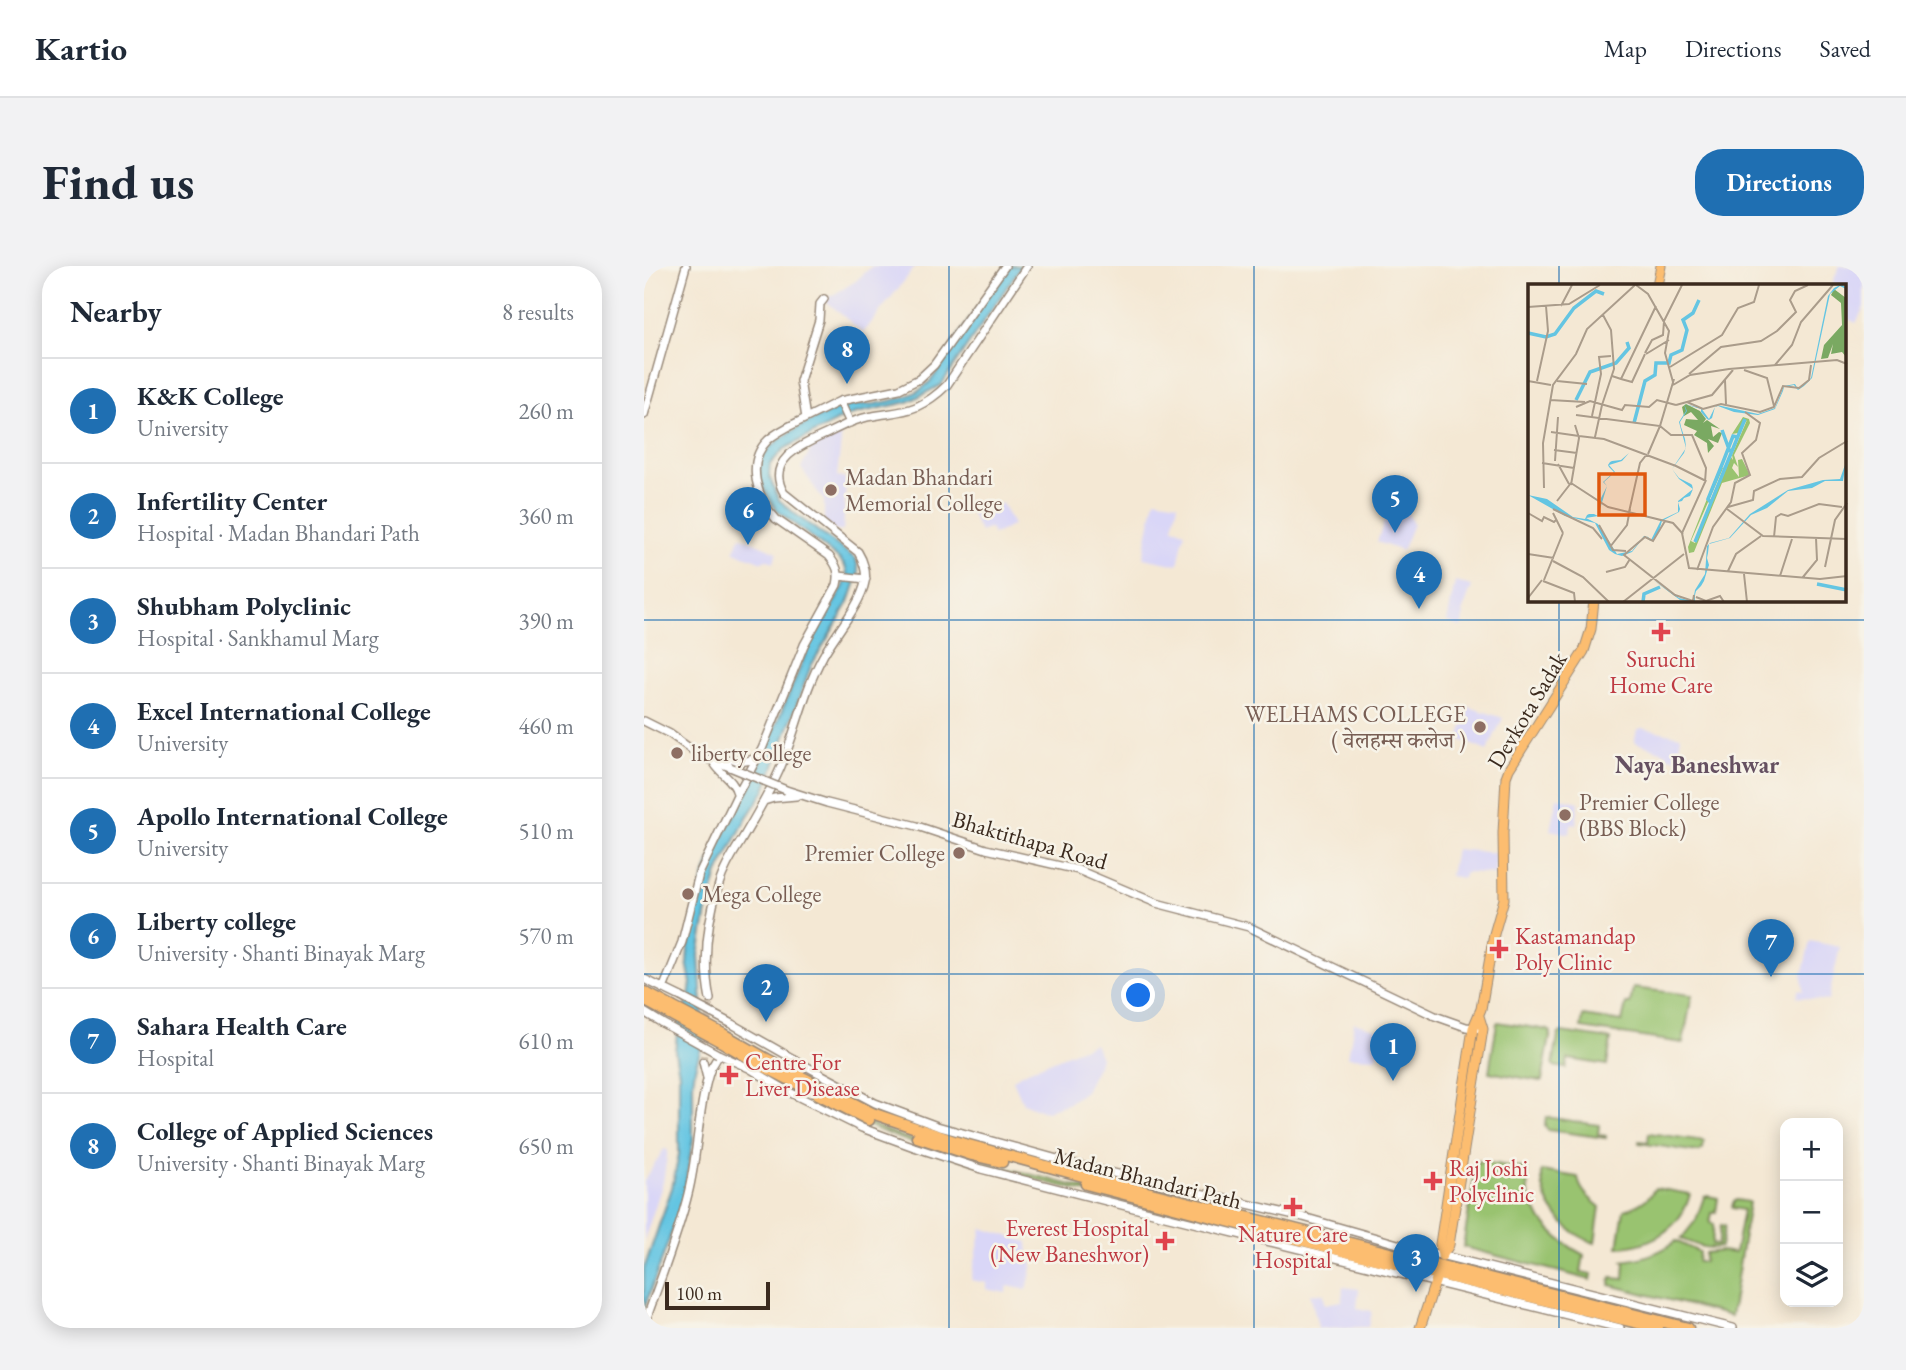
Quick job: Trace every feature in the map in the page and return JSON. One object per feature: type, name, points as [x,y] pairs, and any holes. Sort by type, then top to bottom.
[{"type":"highway","points":[[644,992],[667,1014]]},
{"type":"highway","points":[[648,1008],[722,1038]]},
{"type":"highway","name":"Madan Bhandari Path","points":[[722,1038],[763,1066],[869,1119],[947,1147],[1346,1252],[1439,1269]]},
{"type":"highway","name":"Madan Bhandari Path","points":[[722,1038],[872,1113],[919,1131],[1030,1163],[1439,1269],[1583,1310],[1599,1304],[1688,1328]]},
{"type":"highway","name":"Madan Bhandari Path","points":[[1599,1304],[1658,1328]]},
{"type":"main road","points":[[1657,284],[1661,266]]},
{"type":"main road","name":"Devkota Sadak","points":[[1420,1328],[1439,1269],[1440,1244],[1479,1016],[1504,899],[1503,823],[1506,777],[1584,651],[1591,629],[1594,602]]},
{"type":"street","points":[[644,415],[685,266]]},
{"type":"street","points":[[842,576],[829,556],[769,513],[756,481],[756,460],[764,445],[778,433],[840,401],[886,392],[919,379],[928,372],[1006,266]]},
{"type":"street","points":[[710,999],[705,975],[705,956],[710,919],[720,883],[730,856],[779,770],[812,679],[824,654],[857,602],[863,579],[864,564],[858,552],[787,497],[779,484],[779,472],[795,449],[873,415],[896,414],[916,407],[947,386],[1027,266]]},
{"type":"street","points":[[806,418],[800,381],[819,320],[820,304],[824,299]]},
{"type":"street","points":[[840,401],[850,423]]},
{"type":"street","points":[[842,576],[863,579]]},
{"type":"street","points":[[663,989],[682,942],[699,874],[762,749],[804,645],[842,576]]},
{"type":"street","name":"Bhaktithapa Road","points":[[644,721],[670,734],[702,757],[786,790],[917,826],[986,849],[1079,870],[1156,903],[1248,927],[1435,1016],[1478,1028]]},
{"type":"street","points":[[738,793],[732,781],[713,761],[723,759],[746,763],[757,758]]},
{"type":"street","points":[[779,770],[786,786],[804,796]]},
{"type":"street","points":[[763,802],[774,798],[804,796]]},
{"type":"street","points":[[644,979],[875,1103],[937,1126],[1079,1165],[1303,1217],[1439,1269],[1583,1310],[1620,1328]]},
{"type":"street","points":[[667,1014],[718,1054],[793,1094],[862,1128],[960,1162],[1086,1196],[1599,1304],[1733,1328]]},
{"type":"street","points":[[644,1326],[689,1192],[702,1101],[718,1054]]},
{"type":"street","points":[[703,1062],[707,1080]]},
{"type":"shaded area","points":[[872,266],[916,266],[863,333],[825,300],[856,281]]},
{"type":"shaded area","points":[[1839,266],[1864,266],[1864,307],[1856,323],[1846,318],[1846,284],[1832,284]]},
{"type":"shaded area","name":"Madan Bhandari Memorial College","points":[[837,431],[841,442],[837,476],[846,479],[843,531],[836,531],[824,523],[824,501],[801,468],[812,448]]},
{"type":"shaded area","points":[[1155,499],[1178,503],[1173,528],[1185,531],[1178,565],[1143,558]]},
{"type":"shaded area","points":[[990,502],[993,507],[1002,503],[1013,525],[993,535],[990,528],[980,532],[970,512]]},
{"type":"shaded area","points":[[1406,510],[1413,524],[1402,551],[1377,542],[1387,514]]},
{"type":"shaded area","points":[[742,537],[777,552],[774,562],[765,559],[762,562],[734,551]]},
{"type":"shaded area","points":[[1455,582],[1472,586],[1462,613],[1461,627],[1447,622]]},
{"type":"shaded area","name":"WELHAMS COLLEGE ( वेलहम्स कलेज )","points":[[1469,707],[1503,718],[1487,751],[1459,739]]},
{"type":"shaded area","points":[[1642,728],[1681,736],[1677,758],[1667,757],[1667,753],[1634,742],[1637,730]]},
{"type":"shaded area","name":"Premier College (BBS Block)","points":[[1557,797],[1579,802],[1576,824],[1571,824],[1570,834],[1550,830]]},
{"type":"shaded area","points":[[1455,849],[1495,853],[1495,874],[1468,872],[1463,878],[1450,876]]},
{"type":"shaded area","points":[[1810,941],[1840,947],[1828,1001],[1797,997],[1798,990],[1803,991],[1802,976]]},
{"type":"shaded area","points":[[1354,1022],[1384,1031],[1376,1058],[1348,1057]]},
{"type":"shaded area","points":[[1094,1043],[1100,1057],[1085,1091],[1067,1104],[1048,1111],[1023,1103],[1013,1080],[1021,1074]]},
{"type":"shaded area","points":[[664,1149],[668,1150],[663,1182],[644,1241],[644,1181]]},
{"type":"shaded area","points":[[982,1228],[1028,1242],[1029,1258],[1033,1263],[1027,1290],[1008,1286],[1006,1293],[986,1289],[987,1283],[971,1280]]},
{"type":"shaded area","points":[[1343,1287],[1359,1289],[1357,1308],[1372,1311],[1369,1327],[1317,1328],[1310,1293],[1324,1294],[1325,1304],[1342,1301]]},
{"type":"green space","points":[[1633,988],[1692,995],[1683,1043],[1581,1028],[1583,1016],[1622,1022]]},
{"type":"green space","points":[[1498,1022],[1551,1032],[1542,1080],[1489,1072]]},
{"type":"green space","points":[[1561,1032],[1611,1039],[1607,1065],[1568,1059],[1566,1068],[1553,1066],[1558,1035]]},
{"type":"green space","points":[[762,1070],[871,1124],[904,1137],[1006,1168],[1160,1208],[1159,1210],[1019,1175],[914,1144],[851,1118],[761,1072]]},
{"type":"green space","points":[[1546,1117],[1599,1125],[1598,1135],[1606,1138],[1548,1130],[1545,1126]]},
{"type":"green space","points":[[1649,1133],[1704,1141],[1703,1149],[1698,1152],[1639,1143],[1648,1142]]},
{"type":"green space","points":[[1477,1161],[1526,1169],[1528,1191],[1536,1211],[1557,1237],[1584,1255],[1581,1272],[1592,1274],[1591,1280],[1463,1247]]},
{"type":"green space","points":[[1542,1171],[1578,1177],[1583,1190],[1600,1207],[1595,1243],[1574,1232],[1556,1215],[1545,1194]]},
{"type":"green space","points":[[1655,1188],[1690,1194],[1680,1216],[1664,1233],[1654,1238],[1631,1246],[1618,1247],[1624,1210],[1642,1202]]},
{"type":"green space","points":[[1704,1197],[1718,1198],[1716,1213],[1712,1213],[1710,1223],[1714,1224],[1712,1244],[1718,1245],[1721,1225],[1725,1226],[1721,1247],[1705,1247],[1681,1239],[1696,1220]]},
{"type":"green space","points":[[1736,1200],[1749,1202],[1731,1316],[1610,1285],[1611,1278],[1624,1279],[1625,1262],[1622,1261],[1651,1255],[1676,1241],[1699,1252],[1698,1262],[1704,1262],[1705,1253],[1735,1253],[1743,1210],[1732,1208]]},
{"type":"water","points":[[1007,266],[1021,266],[941,385],[908,402],[853,414],[837,421],[784,449],[770,464],[769,476],[779,500],[856,559],[859,573],[849,602],[811,666],[765,790],[747,817],[718,873],[707,911],[699,955],[704,1038],[693,1083],[693,1140],[684,1193],[644,1309],[644,1269],[672,1188],[679,1154],[679,1073],[675,1052],[678,1024],[689,998],[691,983],[687,962],[688,949],[701,887],[709,862],[751,785],[809,646],[844,586],[847,573],[840,560],[775,507],[762,483],[760,463],[773,445],[822,416],[847,406],[899,399],[926,385]]},
{"type":"tunnel","points":[[703,1062],[710,999]]},
{"type":"place","name":"College of Applied Sciences","points":[[847,384]]},
{"type":"place","name":"Madan Bhandari Memorial College","points":[[831,490]]},
{"type":"place","name":"Apollo International College","points":[[1395,533]]},
{"type":"place","name":"Liberty college","points":[[748,545]]},
{"type":"place","name":"Excel International College","points":[[1419,609]]},
{"type":"place","name":"Suruchi Home Care","points":[[1661,632]]},
{"type":"place","name":"WELHAMS COLLEGE ( वेलहम्स कलेज )","points":[[1480,727]]},
{"type":"place","name":"liberty college","points":[[677,753]]},
{"type":"place","name":"Premier College (BBS Block)","points":[[1565,815]]},
{"type":"place","name":"Premier College","points":[[959,853]]},
{"type":"place","name":"Mega College","points":[[688,894]]},
{"type":"place","name":"Kastamandap Poly Clinic","points":[[1499,949]]},
{"type":"place","name":"Sahara Health Care","points":[[1771,977]]},
{"type":"place","name":"Infertility Center","points":[[766,1022]]},
{"type":"place","name":"Centre For Liver Disease","points":[[729,1075]]},
{"type":"place","name":"K&K College","points":[[1393,1081]]},
{"type":"place","name":"Raj Joshi Polyclinic","points":[[1433,1181]]},
{"type":"place","name":"Nature Care Hospital","points":[[1293,1207]]},
{"type":"place","name":"Everest Hospital (New Baneshwor)","points":[[1165,1241]]},
{"type":"place","name":"Shubham Polyclinic","points":[[1416,1292]]},
{"type":"district","name":"Naya Baneshwar","points":[[1697,764]]}]
